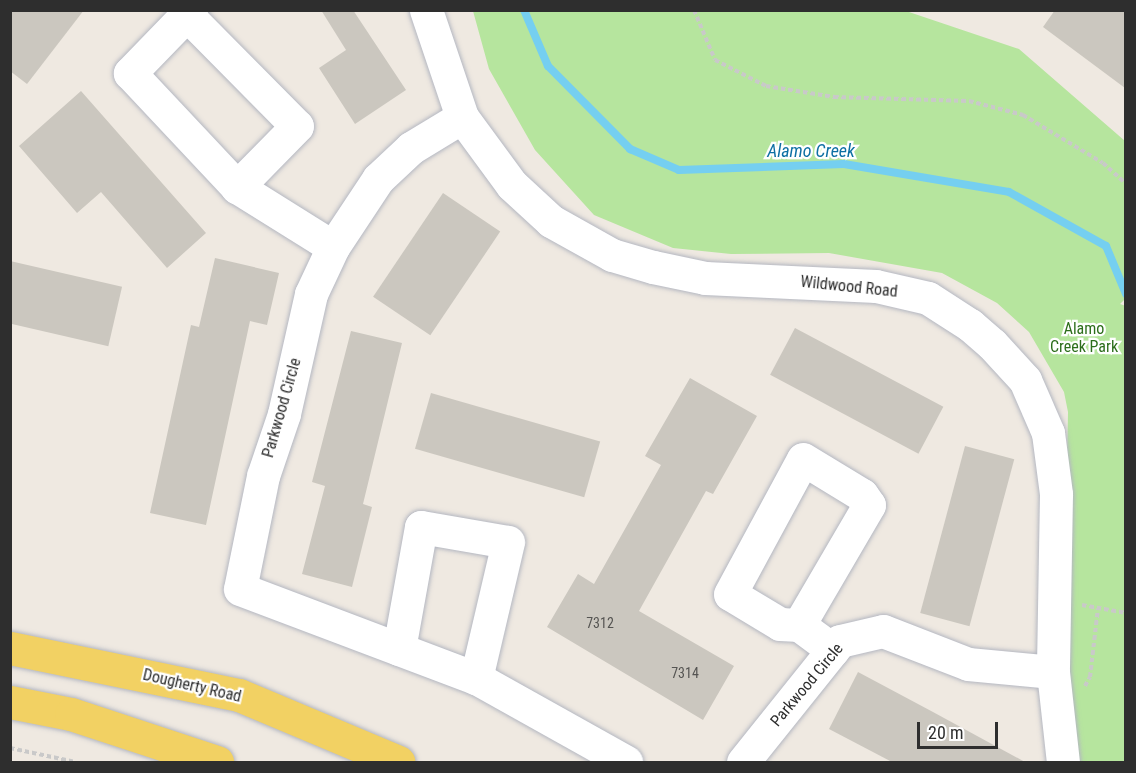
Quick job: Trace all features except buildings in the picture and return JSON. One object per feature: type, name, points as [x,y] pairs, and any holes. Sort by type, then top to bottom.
[{"type":"main road","name":"Dougherty Road","points":[[10,648],[239,695],[398,762]]},
{"type":"main road","points":[[10,702],[71,714],[217,762]]},
{"type":"street","name":"Wildwood Road","points":[[426,10],[462,117],[512,185],[551,221],[612,255],[653,267],[705,278],[876,286],[928,298],[970,325],[992,344],[1025,380],[1048,432],[1056,494],[1053,672],[1063,762]]},
{"type":"street","points":[[237,187],[297,126],[189,13],[130,73],[237,187],[333,247]]},
{"type":"street","name":"Parkwood Circle","points":[[462,117],[411,148],[378,179],[333,247],[311,294],[284,414],[263,476],[240,589],[476,678],[626,762]]},
{"type":"street","points":[[799,625],[869,505],[862,495],[803,459],[730,594],[780,624],[799,625],[833,650]]},
{"type":"street","points":[[399,649],[421,527],[508,542],[476,678]]},
{"type":"street","name":"Parkwood Circle","points":[[748,761],[840,641],[883,631],[968,664],[1053,672]]},
{"type":"path","points":[[694,10],[715,60],[766,86],[834,97],[969,101],[1023,115],[1103,163],[1125,184]]},
{"type":"path","points":[[1054,599],[1125,613]]},
{"type":"path","points":[[10,748],[76,762]]},
{"type":"green space","name":"Alamo Creek Park","points":[[473,11],[906,11],[1019,49],[1125,141],[1126,298],[1120,304],[1126,306],[1125,762],[1079,762],[1069,680],[1066,514],[1068,412],[1064,392],[1029,332],[997,303],[942,273],[829,253],[731,254],[673,248],[594,215],[535,150],[489,69]]},
{"type":"waterway","name":"Alamo Creek","points":[[524,10],[548,66],[630,149],[679,170],[844,164],[1009,192],[1106,246],[1126,294]]}]
